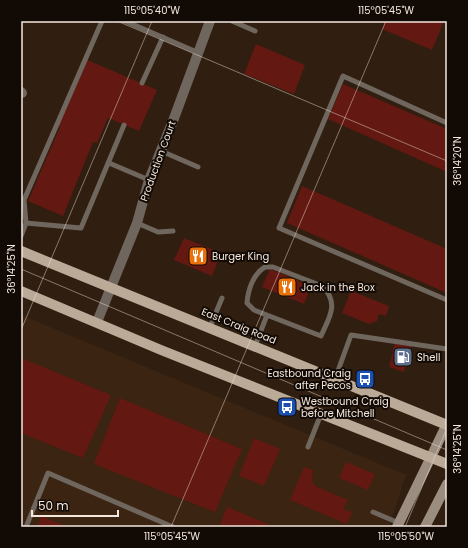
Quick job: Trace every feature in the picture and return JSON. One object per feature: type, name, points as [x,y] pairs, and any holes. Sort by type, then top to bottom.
[{"type":"main road","name":"East Craig Road","points":[[21,252],[447,424]]},
{"type":"main road","points":[[21,291],[447,464]]},
{"type":"street","name":"Production Court","points":[[96,322],[137,223],[149,180],[210,21]]},
{"type":"street","points":[[398,525],[447,424]]},
{"type":"street","points":[[425,527],[447,484]]},
{"type":"lane","points":[[21,236],[26,224],[24,200],[102,21]]},
{"type":"lane","points":[[125,21],[199,53]]},
{"type":"lane","points":[[232,21],[255,31]]},
{"type":"lane","points":[[142,83],[162,37]]},
{"type":"lane","points":[[447,123],[343,76],[279,228],[447,300]]},
{"type":"lane","points":[[26,224],[81,228],[124,125]]},
{"type":"lane","points":[[161,151],[198,166]]},
{"type":"lane","points":[[109,163],[149,180]]},
{"type":"lane","points":[[137,223],[158,232],[173,231]]},
{"type":"lane","points":[[265,267],[273,267],[322,286],[328,292],[332,301],[331,313],[321,336],[267,315],[254,310],[247,303],[248,294],[254,278],[259,271],[265,267]]},
{"type":"lane","points":[[210,328],[222,298]]},
{"type":"lane","points":[[255,346],[267,315]]},
{"type":"lane","points":[[335,379],[351,335],[447,349]]},
{"type":"lane","points":[[308,447],[321,414]]},
{"type":"lane","points":[[26,527],[48,473],[173,527]]},
{"type":"lane","points":[[372,512],[398,525]]},
{"type":"shaded area","points":[[21,315],[406,475],[389,527],[21,527]]},
{"type":"building","points":[[385,21],[444,21],[432,50],[382,29]]},
{"type":"building","points":[[256,44],[305,65],[294,94],[244,74]]},
{"type":"building","points":[[85,59],[157,90],[139,131],[108,118],[97,143],[93,142],[63,216],[28,201],[60,127],[56,125]]},
{"type":"building","points":[[343,84],[447,129],[447,172],[328,119]]},
{"type":"building","points":[[302,186],[447,249],[447,293],[287,223]]},
{"type":"building","name":"Burger King","points":[[184,238],[221,253],[212,276],[174,260]]},
{"type":"building","name":"Jack in the Box","points":[[270,269],[311,286],[304,304],[262,287]]},
{"type":"building","points":[[351,291],[389,306],[386,316],[379,314],[377,321],[369,324],[342,313]]},
{"type":"building","points":[[396,339],[412,343],[404,372],[389,367]]},
{"type":"building","points":[[21,358],[111,395],[83,458],[21,433]]},
{"type":"building","points":[[120,398],[242,449],[215,512],[94,464]]},
{"type":"building","points":[[254,438],[280,449],[264,486],[239,476]]},
{"type":"building","points":[[346,462],[375,474],[368,490],[339,478]]},
{"type":"building","points":[[304,467],[313,470],[312,480],[315,486],[348,500],[343,509],[352,512],[347,524],[290,500]]},
{"type":"building","points":[[227,507],[275,527],[219,527]]},
{"type":"building","points":[[41,516],[68,527],[37,527]]},
{"type":"place","name":"Burger King","points":[[198,256]]},
{"type":"place","name":"Jack in the Box","points":[[287,287]]},
{"type":"place","name":"Shell","points":[[403,357]]},
{"type":"place","name":"Eastbound Craig after Pecos","points":[[365,379]]},
{"type":"place","name":"Westbound Craig before Mitchell","points":[[287,407]]}]
